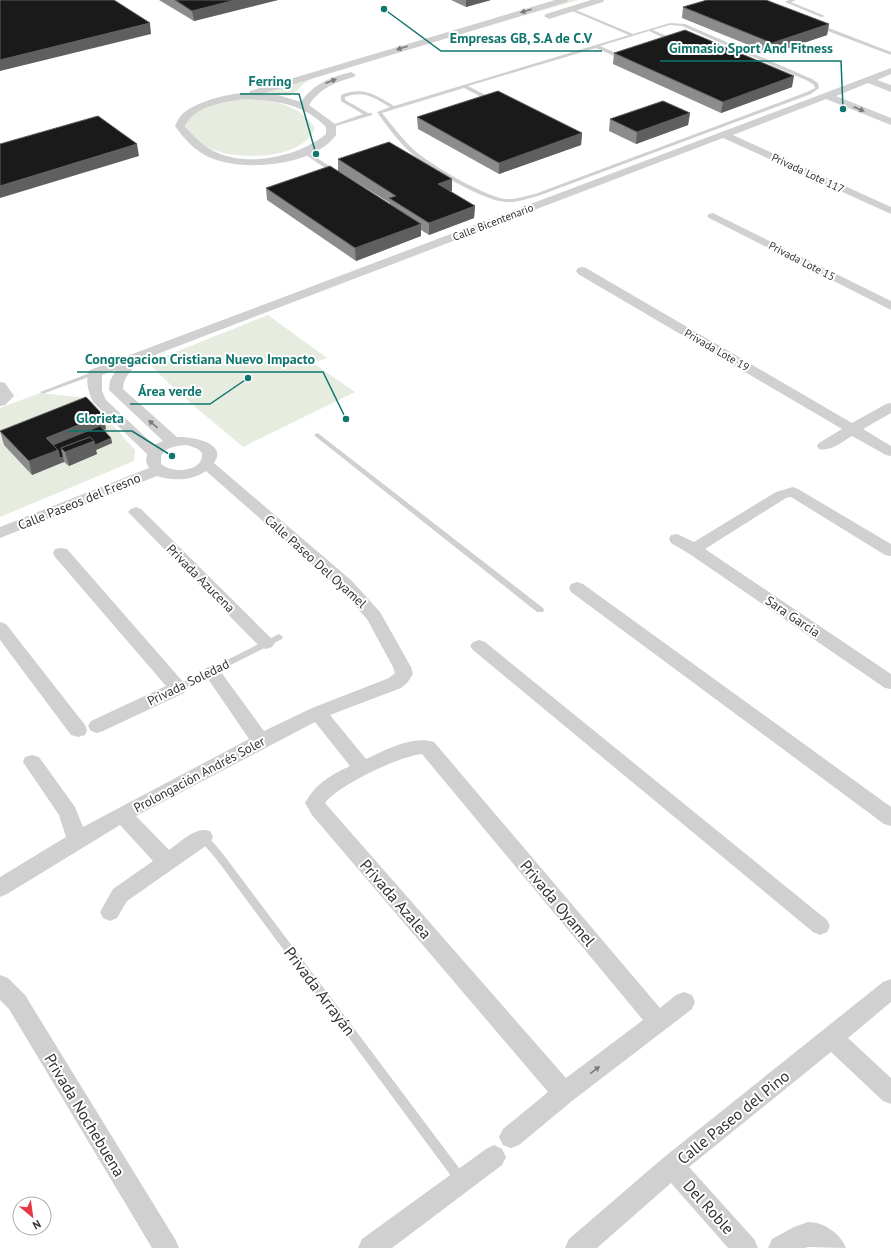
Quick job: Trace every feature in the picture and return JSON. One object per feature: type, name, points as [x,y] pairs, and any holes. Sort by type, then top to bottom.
[{"type":"street","points":[[245,96],[278,98],[303,106],[331,126],[331,135],[325,142],[305,152],[269,161],[247,162],[228,160],[215,155],[187,136],[180,126],[182,119],[185,116],[203,106],[245,96],[564,0]]},
{"type":"street","points":[[542,18],[600,0]]},
{"type":"street","points":[[448,34],[462,41]]},
{"type":"street","points":[[303,106],[314,90],[323,84],[363,71]]},
{"type":"street","name":"Calle Bicentenario","points":[[95,373],[134,360],[278,304],[780,115],[891,71]]},
{"type":"street","points":[[869,80],[891,89]]},
{"type":"street","points":[[841,91],[891,112]]},
{"type":"street","points":[[828,96],[891,122]]},
{"type":"street","points":[[780,115],[791,119]]},
{"type":"street","name":"Privada Lote 117","points":[[725,135],[891,211]]},
{"type":"street","name":"Privada Lote 15","points":[[713,216],[891,306]]},
{"type":"street","name":"Privada Lote 19","points":[[582,271],[891,452]]},
{"type":"street","points":[[278,304],[290,313]]},
{"type":"street","points":[[134,360],[122,370],[116,379],[116,390],[173,442]]},
{"type":"street","points":[[95,373],[95,391],[100,402],[154,453],[154,465],[158,470],[173,475],[183,475],[201,469],[207,464],[211,454],[204,445],[188,441],[173,442],[164,445],[154,453]]},
{"type":"street","points":[[0,386],[7,396],[0,402]]},
{"type":"street","points":[[824,446],[891,407]]},
{"type":"street","name":"Calle Paseo Del Oyamel","points":[[207,464],[359,598],[374,616],[402,667],[404,674]]},
{"type":"street","name":"Calle Paseos del Fresno","points":[[0,533],[158,470]]},
{"type":"street","points":[[694,549],[781,495],[794,492],[891,551]]},
{"type":"street","name":"Privada Azucena","points":[[136,512],[272,640]]},
{"type":"street","name":"Sara Garcia","points":[[677,539],[891,683]]},
{"type":"street","points":[[61,553],[178,688]]},
{"type":"street","points":[[577,588],[891,818]]},
{"type":"street","points":[[0,628],[78,730]]},
{"type":"street","points":[[479,646],[820,926]]},
{"type":"street","points":[[212,672],[261,740]]},
{"type":"street","name":"Prolongación Andrés Soler","points":[[0,888],[122,814],[261,740],[318,713],[395,683],[402,678],[404,674]]},
{"type":"street","name":"Privada Soledad","points":[[97,726],[178,688]]},
{"type":"street","points":[[318,713],[363,768]]},
{"type":"street","name":"Privada Oyamel","points":[[363,768],[415,747],[422,746],[431,750],[658,1022]]},
{"type":"street","points":[[32,762],[68,812],[77,840]]},
{"type":"street","name":"Privada Azalea","points":[[363,768],[327,788],[315,803],[319,810],[564,1093]]},
{"type":"street","points":[[122,814],[167,862]]},
{"type":"street","name":"Privada Arrayán","points":[[110,912],[120,895],[203,837]]},
{"type":"street","name":"Privada Nochebuena","points":[[0,985],[17,1002],[166,1248]]},
{"type":"street","name":"Calle Paseo del Pino","points":[[578,1248],[672,1166],[891,989]]},
{"type":"street","points":[[511,1138],[564,1093],[684,1002]]},
{"type":"street","points":[[832,1038],[891,1093]]},
{"type":"street","points":[[371,1248],[494,1157]]},
{"type":"street","name":"Del Roble","points":[[672,1166],[745,1248]]},
{"type":"street","points":[[781,1248],[810,1233],[818,1234],[832,1248]]},
{"type":"lane","points":[[794,0],[787,2],[823,16]]},
{"type":"lane","points":[[571,9],[632,35]]},
{"type":"lane","points":[[812,23],[891,54]]},
{"type":"lane","points":[[331,126],[670,24],[683,25],[810,80],[816,84],[817,88],[809,93],[536,195],[517,200],[503,200],[486,195],[414,153],[379,112]]},
{"type":"lane","points":[[649,30],[677,42]]},
{"type":"lane","points":[[596,46],[625,59]]},
{"type":"lane","points":[[464,86],[494,102]]},
{"type":"lane","points":[[368,115],[343,101],[342,96],[357,92],[364,92],[393,107]]},
{"type":"lane","points":[[305,152],[340,176]]},
{"type":"lane","points":[[43,392],[95,373]]},
{"type":"lane","points":[[317,435],[540,610]]},
{"type":"lane","name":"Privada Soledad","points":[[178,688],[212,672],[272,640]]},
{"type":"lane","name":"Privada Arrayán","points":[[203,837],[220,857],[461,1180]]},
{"type":"shaded area","points":[[563,0],[578,0],[316,76],[303,84],[297,91],[289,96],[260,92]]},
{"type":"shaded area","points":[[250,98],[278,103],[294,109],[309,120],[315,128],[308,139],[285,152],[254,156],[225,153],[209,148],[196,140],[185,124],[192,114],[214,103]]},
{"type":"shaded area","points":[[268,315],[327,358],[313,363],[355,392],[243,447],[180,394],[148,363]]},
{"type":"shaded area","points":[[40,393],[88,398],[135,450],[134,461],[0,517],[0,408]]},
{"type":"building","points":[[0,0],[114,0],[150,23],[0,60]]},
{"type":"building","points":[[175,0],[235,0],[192,11]]},
{"type":"building","points":[[707,0],[766,0],[829,24],[772,43],[683,7]]},
{"type":"building","points":[[685,30],[794,76],[723,102],[614,53]]},
{"type":"building","points":[[498,91],[582,133],[499,163],[417,117]]},
{"type":"building","points":[[663,101],[690,113],[637,132],[610,119]]},
{"type":"building","points":[[98,116],[137,144],[0,186],[0,144]]},
{"type":"building","points":[[389,142],[452,179],[438,184],[475,206],[429,223],[389,198],[396,196],[338,159]]},
{"type":"building","points":[[330,166],[421,224],[355,248],[266,188]]},
{"type":"building","points":[[86,397],[103,415],[46,438],[58,450],[29,461],[0,431]]},
{"type":"building","points":[[100,426],[111,438],[95,445],[94,441],[90,437],[61,448],[63,457],[60,458],[58,450],[53,445]]},
{"type":"building","points":[[90,437],[94,441],[65,452],[61,448]]},
{"type":"place","name":"Empresas GB, S.A de C.V","points":[[384,9]]},
{"type":"place","name":"Gimnasio Sport And Fitness","points":[[843,109]]},
{"type":"place","name":"Ferring","points":[[316,154]]},
{"type":"place","name":"Área verde","points":[[248,378]]},
{"type":"place","name":"Congregacion Cristiana Nuevo Impacto","points":[[346,419]]},
{"type":"place","name":"Glorieta","points":[[172,456]]}]
